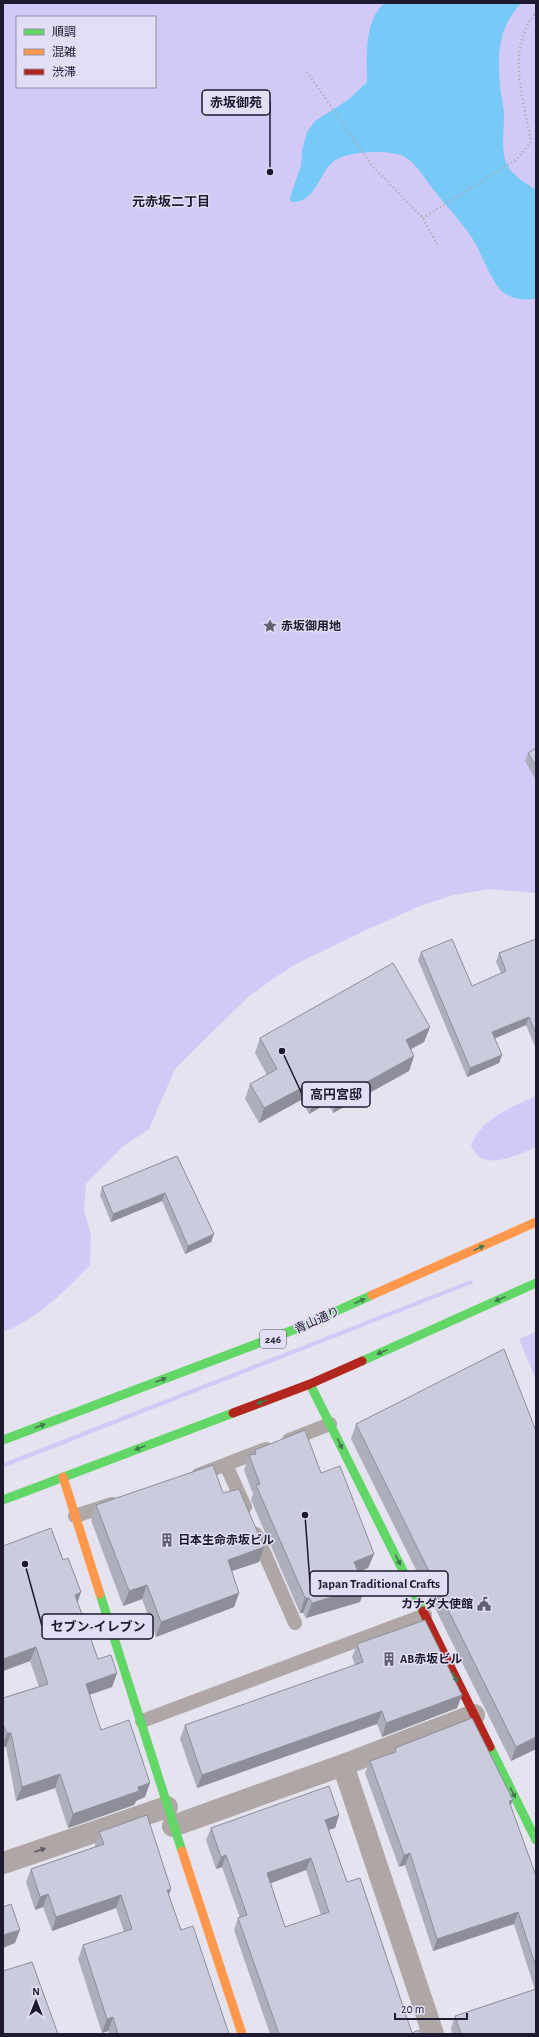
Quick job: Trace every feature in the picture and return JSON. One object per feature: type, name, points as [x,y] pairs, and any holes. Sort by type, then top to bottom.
[{"type":"main road","name":"青山通り","points":[[3,1440],[301,1328],[536,1222]]},
{"type":"main road","points":[[3,1500],[310,1384],[536,1284]]},
{"type":"main road","points":[[310,1384],[536,1840]]},
{"type":"main road","points":[[62,1477],[142,1722],[170,1816],[242,2034]]},
{"type":"street","points":[[3,1863],[343,1765],[474,1715]]},
{"type":"street","points":[[343,1765],[433,2034]]},
{"type":"lane","points":[[189,1478],[330,1424]]},
{"type":"lane","points":[[226,1465],[295,1623]]},
{"type":"lane","points":[[75,1516],[128,1498]]},
{"type":"lane","points":[[142,1722],[425,1614]]},
{"type":"path","points":[[423,218],[517,159],[531,142],[517,68],[518,52],[524,33],[536,12]]},
{"type":"path","points":[[307,72],[329,101],[373,167],[423,218],[437,244]]},
{"type":"shaded area","name":"赤坂御用地","points":[[3,3],[536,3],[536,893],[490,889],[454,895],[420,906],[296,964],[248,997],[175,1069],[149,1129],[122,1147],[86,1184],[84,1211],[91,1234],[90,1265],[61,1294],[28,1320],[3,1332]]},
{"type":"shaded area","points":[[536,1096],[536,1147],[500,1160],[483,1158],[476,1153],[471,1145],[476,1135],[490,1120],[507,1109]]},
{"type":"shaded area","points":[[471,1280],[474,1283],[3,1468],[3,1463]]},
{"type":"shaded area","points":[[536,1332],[536,1380],[519,1339]]},
{"type":"water","points":[[384,3],[521,3],[507,24],[500,46],[499,69],[504,112],[503,148],[508,166],[511,170],[520,180],[536,190],[536,298],[524,300],[508,295],[500,290],[469,234],[417,167],[405,157],[398,154],[369,152],[358,153],[340,158],[334,161],[324,172],[312,193],[299,201],[291,202],[290,197],[301,166],[302,151],[307,132],[315,121],[348,100],[367,82],[367,51],[370,30],[373,20]]},
{"type":"building","points":[[536,748],[536,766],[528,753]]},
{"type":"building","points":[[452,939],[472,986],[506,971],[499,953],[536,939],[536,1034],[529,1017],[492,1032],[502,1055],[470,1068],[421,952]]},
{"type":"building","points":[[393,963],[430,1027],[406,1040],[414,1056],[338,1098],[333,1088],[315,1099],[307,1085],[264,1108],[250,1084],[277,1069],[260,1038]]},
{"type":"building","points":[[177,1156],[214,1234],[188,1246],[165,1193],[113,1214],[102,1187]]},
{"type":"building","name":"カナダ大使館","points":[[504,1349],[536,1431],[536,1737],[516,1747],[356,1424]]},
{"type":"building","points":[[305,1430],[321,1473],[340,1466],[374,1554],[354,1562],[365,1587],[312,1603],[309,1598],[305,1598],[256,1485],[260,1484],[249,1455],[256,1454],[255,1450]]},
{"type":"building","name":"日本生命赤坂ビル","points":[[213,1465],[223,1493],[239,1489],[264,1547],[228,1560],[239,1593],[161,1622],[147,1585],[129,1591],[96,1505]]},
{"type":"building","points":[[51,1528],[63,1560],[68,1558],[81,1592],[75,1595],[98,1659],[111,1655],[117,1673],[86,1684],[101,1730],[129,1720],[150,1783],[138,1787],[139,1791],[73,1814],[60,1774],[22,1787],[11,1733],[7,1733],[3,1725],[3,1698],[48,1684],[36,1647],[3,1659],[3,1546]]},
{"type":"building","points":[[425,1620],[462,1695],[386,1723],[382,1711],[202,1775],[185,1725],[363,1662],[357,1644]]},
{"type":"building","points":[[472,1718],[513,1800],[509,1801],[536,1876],[536,1967],[518,1912],[437,1939],[410,1853],[404,1855],[370,1761],[396,1752],[395,1748]]},
{"type":"building","points":[[329,1786],[339,1815],[325,1820],[347,1882],[360,1878],[412,2033],[419,2030],[421,2034],[279,2034],[238,1918],[247,1915],[226,1855],[221,1857],[211,1828]],"holes":[[[311,1858],[329,1912],[285,1927],[267,1873]]]},
{"type":"building","points":[[147,1815],[171,1889],[167,1890],[181,1930],[193,1926],[229,2034],[118,2034],[113,2017],[107,2019],[83,1945],[132,1929],[121,1895],[56,1917],[48,1894],[40,1897],[31,1869],[104,1844],[99,1832]]},
{"type":"building","points":[[11,1904],[20,1930],[3,1935],[3,1907]]},
{"type":"building","points":[[32,1962],[58,2034],[3,2034],[3,1971]]},
{"type":"building","points":[[536,1989],[536,2034],[461,2034],[455,2016]]},
{"type":"traffic: fast","points":[[362,1361],[536,1283]]},
{"type":"traffic: fast","points":[[3,1440],[301,1327],[372,1295]]},
{"type":"traffic: fast","points":[[310,1384],[423,1611]]},
{"type":"traffic: fast","points":[[3,1500],[233,1413]]},
{"type":"traffic: fast","points":[[100,1594],[182,1851]]},
{"type":"traffic: fast","points":[[490,1747],[536,1840]]},
{"type":"traffic: slow","points":[[372,1295],[536,1222]]},
{"type":"traffic: slow","points":[[63,1477],[100,1594]]},
{"type":"traffic: slow","points":[[182,1851],[242,2034]]},
{"type":"traffic: jam","points":[[233,1413],[310,1384],[362,1361]]},
{"type":"traffic: jam","points":[[423,1611],[490,1747]]},
{"type":"place","name":"赤坂御苑","points":[[270,172]]},
{"type":"place","name":"赤坂御用地","points":[[270,626]]},
{"type":"place","name":"高円宮邸","points":[[282,1051]]},
{"type":"place","name":"Japan Traditional Crafts","points":[[305,1515]]},
{"type":"place","name":"日本生命赤坂ビル","points":[[167,1540]]},
{"type":"place","name":"セブン-イレブン","points":[[25,1564]]},
{"type":"place","name":"カナダ大使館","points":[[484,1604]]},
{"type":"place","name":"AB赤坂ビル","points":[[389,1659]]},
{"type":"district","name":"元赤坂二丁目","points":[[171,202]]}]
